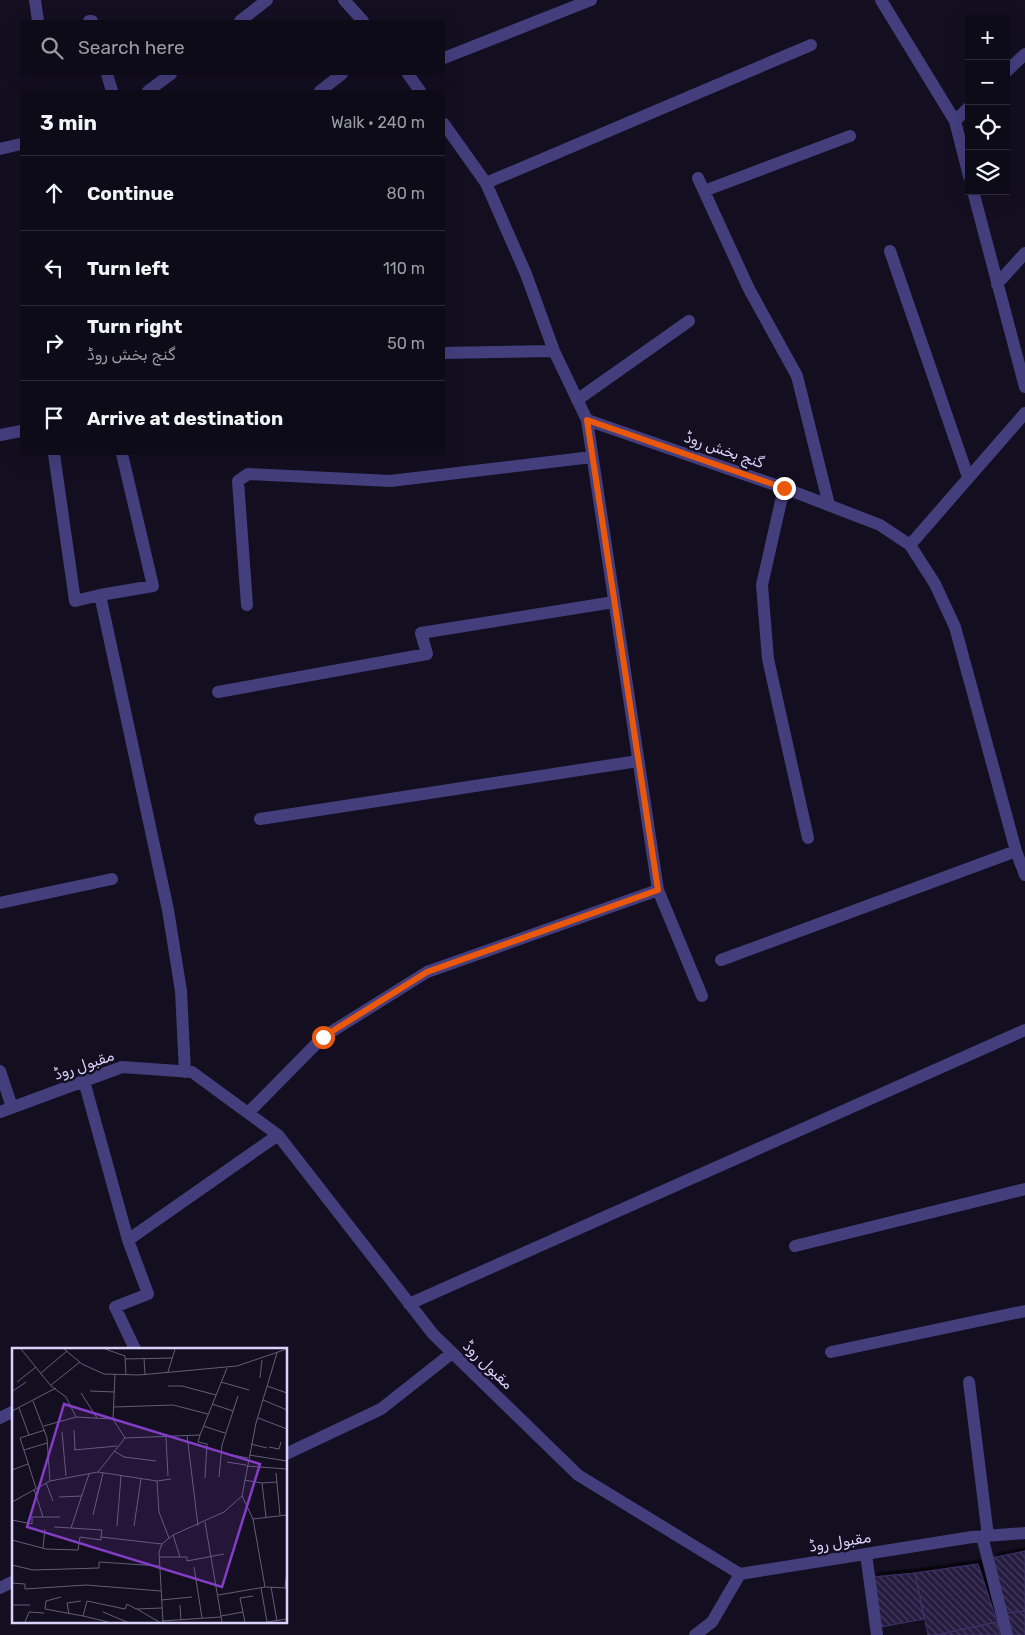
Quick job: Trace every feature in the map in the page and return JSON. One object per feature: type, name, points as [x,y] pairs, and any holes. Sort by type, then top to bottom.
[{"type":"street","points":[[35,0],[38,20]]},
{"type":"street","points":[[241,20],[267,0]]},
{"type":"street","points":[[344,0],[362,20]]},
{"type":"street","points":[[445,58],[591,0]]},
{"type":"street","points":[[881,0],[955,121],[965,160]]},
{"type":"street","points":[[486,183],[811,45]]},
{"type":"street","points":[[1010,68],[1025,54]]},
{"type":"street","points":[[107,75],[112,90]]},
{"type":"street","points":[[149,90],[170,75]]},
{"type":"street","points":[[321,90],[341,75]]},
{"type":"street","points":[[409,75],[419,90]]},
{"type":"street","points":[[955,121],[965,112]]},
{"type":"street","points":[[445,125],[486,183],[526,274],[554,351],[587,420],[658,890],[702,996]]},
{"type":"street","points":[[704,191],[850,136]]},
{"type":"street","points":[[0,149],[20,144]]},
{"type":"street","points":[[698,178],[750,289],[797,376],[830,506]]},
{"type":"street","points":[[973,195],[1025,387]]},
{"type":"street","points":[[890,251],[968,477]]},
{"type":"street","points":[[997,284],[1025,252]]},
{"type":"street","points":[[577,400],[689,321]]},
{"type":"street","points":[[445,353],[554,351]]},
{"type":"street","points":[[910,544],[1025,413]]},
{"type":"street","name":"گنج بخش روڈ","points":[[587,420],[784,488],[880,525],[910,544],[935,584],[955,627],[1016,851],[1025,875]]},
{"type":"street","points":[[0,435],[20,431]]},
{"type":"street","points":[[54,455],[75,601],[153,586],[122,455]]},
{"type":"street","points":[[247,605],[238,480],[248,474],[390,481],[592,456]]},
{"type":"street","points":[[784,488],[762,585],[768,659],[808,838]]},
{"type":"street","points":[[100,595],[168,910],[181,991],[185,1072]]},
{"type":"street","points":[[218,692],[426,654],[421,633],[614,602]]},
{"type":"street","points":[[260,819],[638,761]]},
{"type":"street","points":[[721,960],[1016,851]]},
{"type":"street","points":[[0,903],[112,879]]},
{"type":"street","points":[[248,1113],[323,1037],[427,972],[658,890]]},
{"type":"street","points":[[409,1304],[1025,1030]]},
{"type":"street","name":"مقبول روڈ","points":[[0,1112],[122,1067],[192,1072],[278,1135],[433,1334],[578,1475],[740,1574],[985,1536],[1025,1533]]},
{"type":"street","points":[[0,1071],[12,1107]]},
{"type":"street","points":[[84,1081],[128,1240],[148,1294],[115,1307],[135,1348]]},
{"type":"street","points":[[128,1240],[278,1135]]},
{"type":"street","points":[[795,1246],[1025,1189]]},
{"type":"street","points":[[831,1352],[1025,1311]]},
{"type":"street","points":[[288,1453],[382,1409],[452,1353]]},
{"type":"street","points":[[969,1382],[985,1536],[1007,1635]]},
{"type":"street","points":[[0,1418],[12,1412]]},
{"type":"street","points":[[866,1554],[877,1635]]},
{"type":"street","points":[[696,1635],[712,1622],[740,1574]]},
{"type":"street","points":[[0,1588],[12,1582]]},
{"type":"building","points":[[1025,1551],[1025,1611],[1007,1613],[992,1558]]},
{"type":"building","points":[[978,1564],[997,1622],[928,1635],[915,1573]]},
{"type":"building","points":[[915,1573],[924,1619],[881,1627],[873,1577]]},
{"type":"building","points":[[1025,1611],[1025,1635],[1011,1635],[1007,1613]]},
{"type":"building","points":[[997,1622],[1000,1635],[936,1635]]},
{"type":"route","points":[[323,1037],[427,972],[658,890],[587,420],[784,488]]}]
